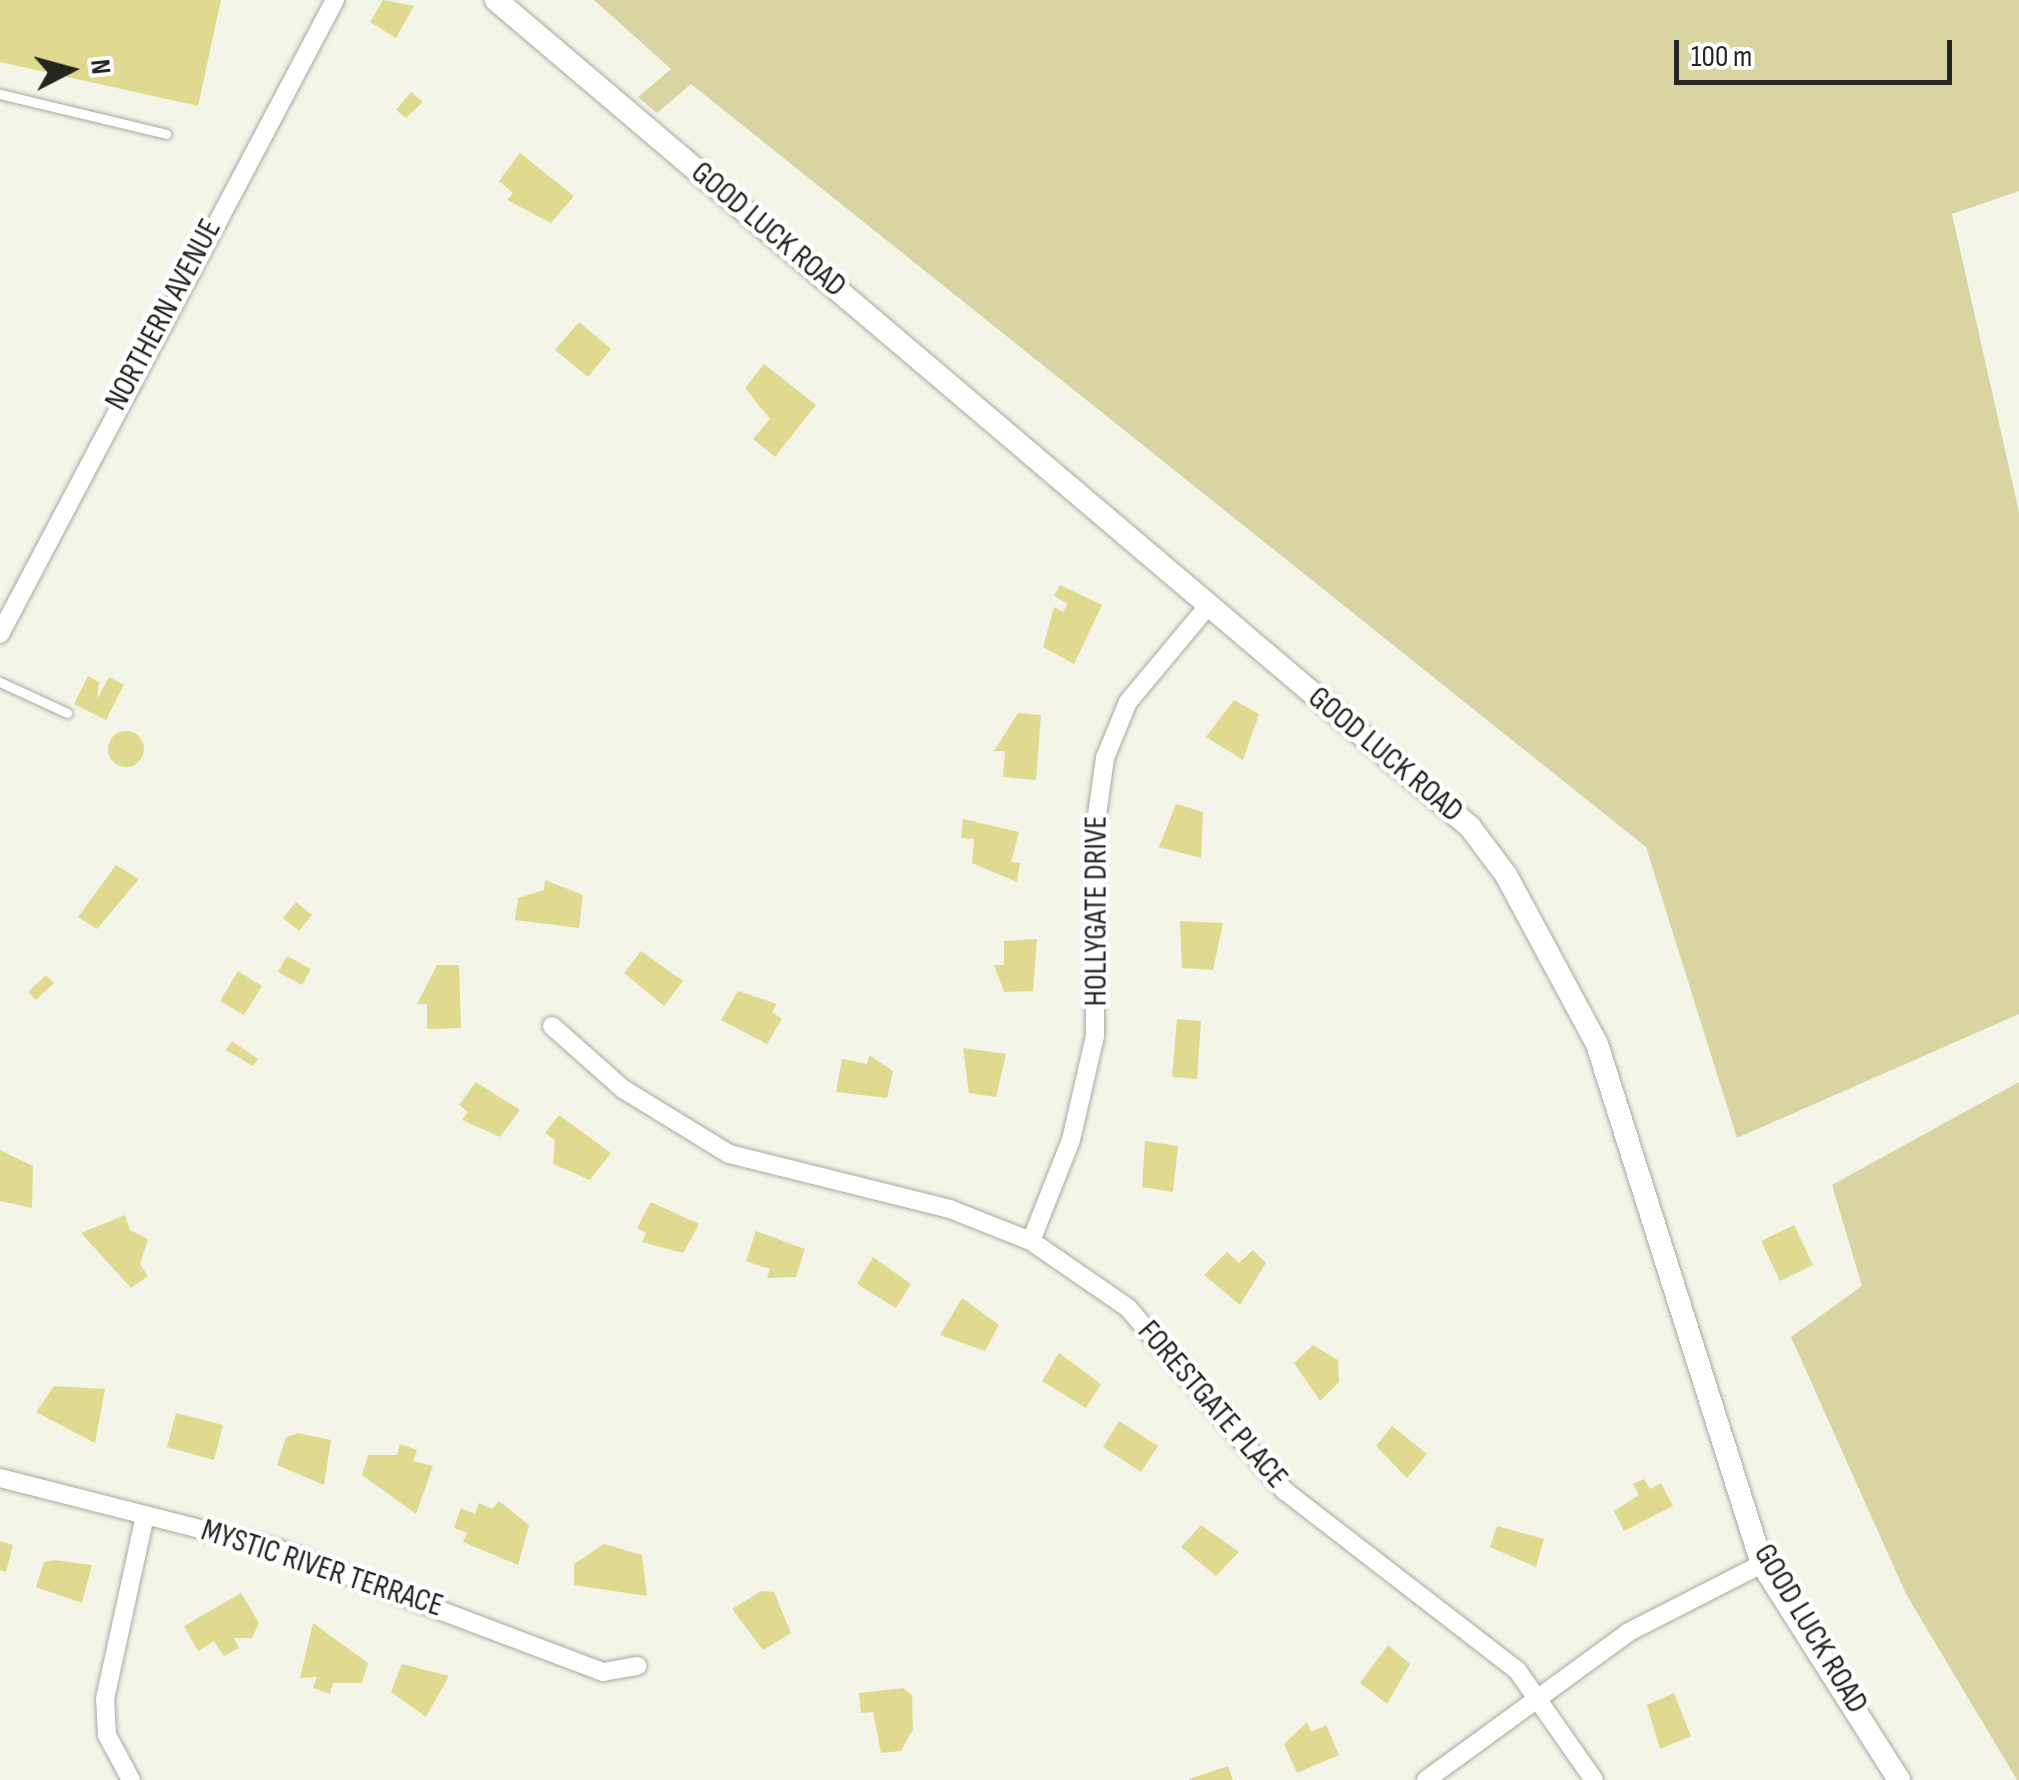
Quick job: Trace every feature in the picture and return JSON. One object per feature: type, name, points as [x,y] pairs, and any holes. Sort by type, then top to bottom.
[{"type":"street","name":"NORTHERN AVENUE","points":[[0,634],[334,0]]},
{"type":"street","name":"GOOD LUCK ROAD","points":[[496,0],[1470,827],[1536,925],[1597,1044],[1762,1564],[1899,1780]]},
{"type":"street","name":"HOLLYGATE DRIVE","points":[[1031,1240],[1071,1140],[1095,1036],[1095,829],[1105,758],[1128,702],[1208,606]]},
{"type":"street","name":"FORESTGATE PLACE","points":[[552,1026],[623,1089],[729,1154],[950,1208],[1031,1240],[1154,1332],[1285,1490],[1462,1623],[1542,1698],[1594,1780]]},
{"type":"street","name":"MYSTIC RIVER TERRACE","points":[[0,1478],[145,1515],[395,1589],[602,1672],[637,1666]]},
{"type":"street","points":[[131,1780],[106,1735],[105,1699],[145,1515]]},
{"type":"street","points":[[1426,1780],[1629,1632],[1762,1564]]},
{"type":"lane","points":[[0,94],[166,134]]},
{"type":"lane","points":[[0,682],[67,713]]},
{"type":"shaded area","points":[[594,0],[2019,0],[2019,191],[1952,214],[2019,512],[2019,1014],[1737,1138],[1646,847],[691,84],[657,113],[638,97],[671,69]]},
{"type":"shaded area","points":[[2019,1082],[2017,1780],[1906,1594],[1791,1337],[1862,1286],[1832,1185]]},
{"type":"building","points":[[0,0],[221,0],[198,106],[0,62]]},
{"type":"building","points":[[383,0],[414,6],[396,38],[370,22]]},
{"type":"building","points":[[411,92],[423,102],[406,118],[396,110]]},
{"type":"building","points":[[520,153],[574,196],[551,223],[507,200],[513,193],[499,181]]},
{"type":"building","points":[[579,322],[611,349],[588,377],[555,350]]},
{"type":"building","points":[[764,364],[816,405],[775,457],[753,439],[770,419],[745,388]]},
{"type":"building","points":[[1060,585],[1102,605],[1074,664],[1043,647],[1054,607],[1063,612],[1068,604],[1054,596]]},
{"type":"building","points":[[88,676],[99,682],[97,699],[109,677],[124,685],[106,720],[74,704]]},
{"type":"building","points":[[1234,700],[1259,714],[1243,760],[1206,737]]},
{"type":"building","points":[[1018,713],[1041,715],[1036,780],[1003,777],[1005,751],[994,751]]},
{"type":"building","points":[[126,731],[139,736],[144,749],[139,762],[126,767],[113,762],[108,749],[113,736]]},
{"type":"building","points":[[1176,804],[1203,812],[1201,858],[1159,847]]},
{"type":"building","points":[[963,819],[1019,832],[1011,862],[1020,863],[1017,882],[972,863],[974,839],[961,838]]},
{"type":"building","points":[[116,865],[139,879],[97,929],[78,917]]},
{"type":"building","points":[[545,880],[583,895],[579,928],[515,920],[518,898],[544,890]]},
{"type":"building","points":[[296,902],[312,915],[299,931],[283,918]]},
{"type":"building","points":[[1180,921],[1223,923],[1213,970],[1182,968]]},
{"type":"building","points":[[1037,939],[1033,991],[1004,992],[994,965],[1004,965],[1004,941]]},
{"type":"building","points":[[641,951],[683,981],[664,1006],[624,973]]},
{"type":"building","points":[[287,956],[311,969],[302,985],[278,972]]},
{"type":"building","points":[[437,965],[459,965],[461,1028],[427,1029],[427,1004],[417,1004]]},
{"type":"building","points":[[238,971],[262,986],[244,1015],[220,1001]]},
{"type":"building","points":[[46,975],[54,983],[36,1000],[28,992]]},
{"type":"building","points":[[738,991],[777,1004],[772,1012],[782,1019],[767,1044],[721,1020]]},
{"type":"building","points":[[1177,1019],[1201,1021],[1197,1079],[1172,1077]]},
{"type":"building","points":[[232,1041],[258,1059],[253,1066],[226,1050]]},
{"type":"building","points":[[963,1048],[1006,1054],[996,1097],[969,1093]]},
{"type":"building","points":[[869,1055],[893,1071],[887,1098],[836,1092],[842,1059],[867,1064]]},
{"type":"building","points":[[476,1082],[520,1110],[500,1137],[462,1120],[468,1112],[459,1105]]},
{"type":"building","points":[[559,1115],[611,1153],[590,1180],[553,1164],[555,1140],[545,1133]]},
{"type":"building","points":[[1145,1141],[1178,1146],[1173,1192],[1142,1187]]},
{"type":"building","points":[[0,1150],[33,1166],[32,1208],[0,1201]]},
{"type":"building","points":[[651,1202],[699,1224],[683,1253],[642,1242],[646,1233],[637,1228]]},
{"type":"building","points":[[125,1215],[130,1230],[148,1239],[140,1264],[148,1276],[131,1288],[81,1233]]},
{"type":"building","points":[[1794,1225],[1813,1265],[1780,1281],[1761,1241]]},
{"type":"building","points":[[756,1231],[805,1249],[796,1277],[767,1278],[770,1269],[746,1261]]},
{"type":"building","points":[[1253,1250],[1266,1263],[1240,1305],[1204,1275],[1227,1252],[1239,1263]]},
{"type":"building","points":[[873,1257],[911,1284],[896,1308],[857,1284]]},
{"type":"building","points":[[962,1298],[999,1325],[985,1351],[940,1335]]},
{"type":"building","points":[[1313,1345],[1338,1360],[1339,1382],[1320,1401],[1294,1363]]},
{"type":"building","points":[[1059,1353],[1101,1384],[1086,1408],[1042,1381]]},
{"type":"building","points":[[54,1386],[105,1389],[95,1443],[36,1412]]},
{"type":"building","points":[[176,1413],[223,1425],[214,1460],[167,1447]]},
{"type":"building","points":[[1119,1421],[1158,1446],[1141,1472],[1103,1447]]},
{"type":"building","points":[[1392,1426],[1427,1454],[1407,1478],[1376,1446]]},
{"type":"building","points":[[298,1433],[331,1440],[324,1485],[277,1465],[286,1437]]},
{"type":"building","points":[[400,1444],[417,1450],[413,1461],[433,1466],[416,1514],[362,1475],[368,1455],[397,1455]]},
{"type":"building","points":[[1644,1479],[1650,1489],[1661,1483],[1673,1506],[1624,1531],[1614,1511],[1639,1495],[1633,1484]]},
{"type":"building","points":[[499,1501],[529,1525],[518,1565],[463,1542],[467,1533],[454,1528],[461,1508],[475,1514],[479,1503],[492,1509]]},
{"type":"building","points":[[1201,1525],[1239,1552],[1216,1576],[1181,1547]]},
{"type":"building","points":[[1497,1526],[1544,1539],[1536,1567],[1490,1547]]},
{"type":"building","points":[[0,1541],[13,1545],[6,1572],[0,1570]]},
{"type":"building","points":[[604,1544],[642,1555],[647,1596],[574,1585],[574,1564]]},
{"type":"building","points":[[44,1562],[92,1565],[82,1603],[36,1587]]},
{"type":"building","points":[[761,1591],[774,1592],[791,1633],[763,1650],[732,1609]]},
{"type":"building","points":[[241,1593],[259,1623],[252,1638],[234,1638],[239,1648],[224,1656],[214,1641],[198,1651],[184,1626]]},
{"type":"building","points":[[313,1623],[368,1663],[362,1683],[333,1683],[330,1694],[313,1688],[317,1677],[300,1678]]},
{"type":"building","points":[[1388,1645],[1410,1664],[1387,1704],[1360,1683]]},
{"type":"building","points":[[402,1664],[449,1676],[426,1717],[391,1692]]},
{"type":"building","points":[[903,1688],[912,1695],[913,1729],[901,1751],[881,1753],[873,1712],[861,1713],[859,1693]]},
{"type":"building","points":[[1674,1693],[1691,1736],[1660,1749],[1647,1705]]},
{"type":"building","points":[[1307,1722],[1311,1732],[1326,1725],[1339,1755],[1297,1773],[1284,1744]]},
{"type":"building","points":[[1228,1766],[1233,1780],[1189,1780],[1189,1779]]}]
